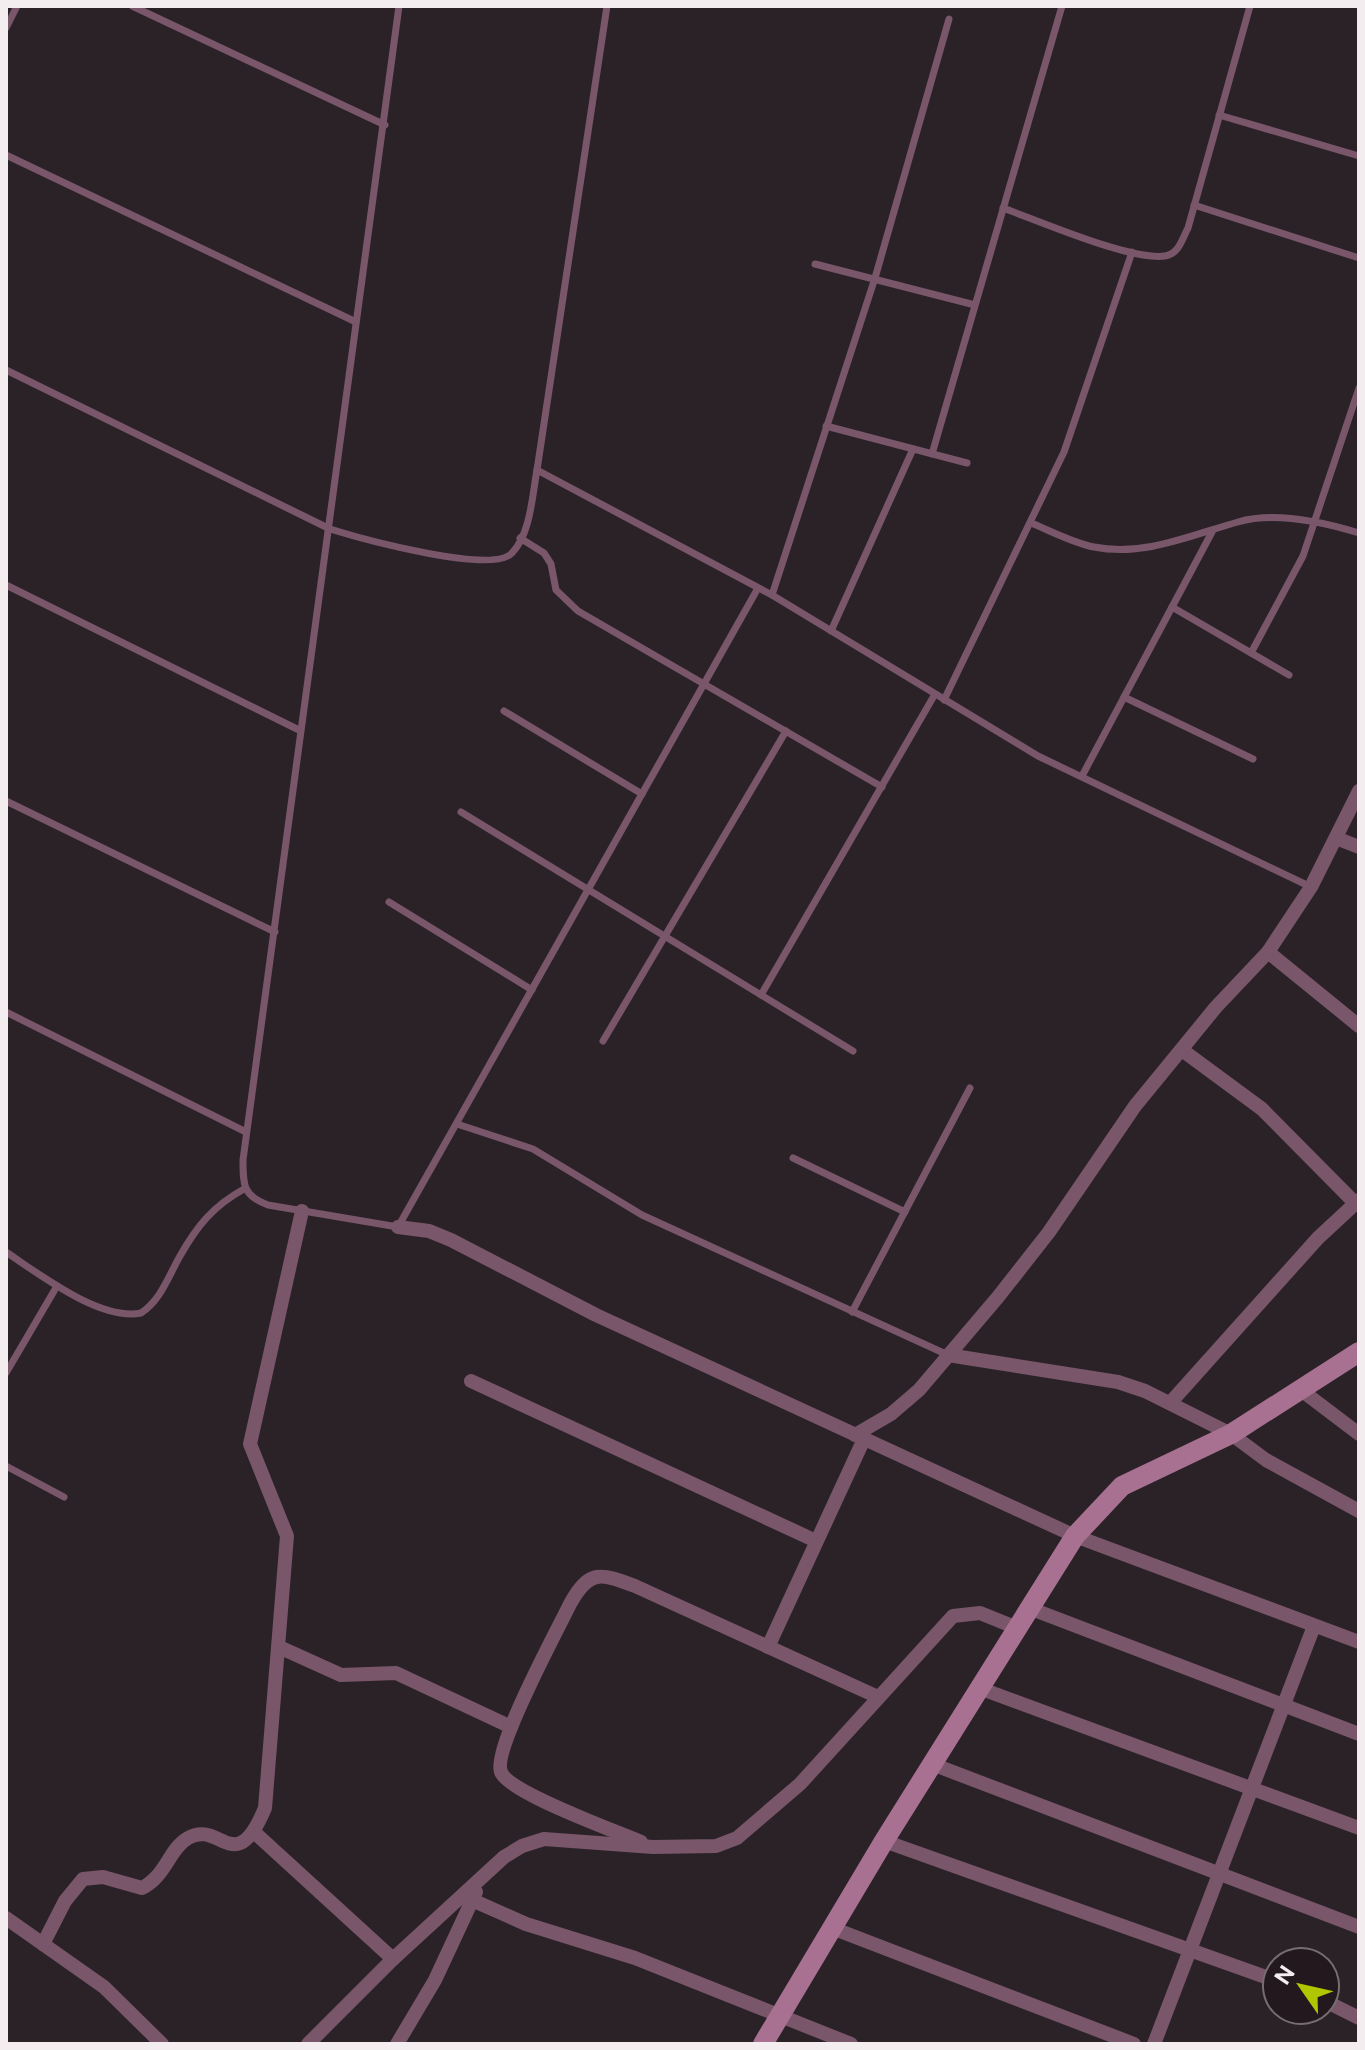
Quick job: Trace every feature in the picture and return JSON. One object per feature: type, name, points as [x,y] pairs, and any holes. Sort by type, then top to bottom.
[{"type":"street","points":[[768,1647],[859,1437],[919,1390],[1049,1232],[1135,1106],[1216,1007],[1268,952],[1311,887],[1359,791]]},
{"type":"street","points":[[1336,838],[1359,847]]},
{"type":"street","points":[[1268,952],[1359,1026]]},
{"type":"street","points":[[1171,1402],[1307,1249],[1357,1202],[1262,1109],[1182,1050]]},
{"type":"street","points":[[43,1944],[65,1901],[83,1879],[103,1877],[142,1888],[163,1872],[181,1844],[190,1836],[207,1836],[232,1845],[245,1842],[255,1833],[265,1808],[287,1536],[250,1444],[302,1211]]},
{"type":"street","points":[[398,1227],[429,1231],[451,1240],[596,1315],[1075,1536],[1359,1642]]},
{"type":"street","points":[[763,2044],[884,1841],[1075,1536],[1122,1486],[1231,1434],[1359,1352]]},
{"type":"street","points":[[948,1355],[1118,1382],[1171,1402],[1231,1434],[1266,1460],[1359,1511]]},
{"type":"street","points":[[471,1381],[816,1541]]},
{"type":"street","points":[[1301,1390],[1359,1434]]},
{"type":"street","points":[[653,1847],[511,1785],[501,1773],[498,1758],[511,1727],[570,1604],[580,1586],[590,1578],[606,1575],[878,1697]]},
{"type":"street","points":[[1029,1608],[1359,1734]]},
{"type":"street","points":[[308,2044],[393,1959],[504,1857],[522,1846],[544,1839],[653,1847],[716,1846],[737,1838],[800,1784],[953,1616],[967,1612],[980,1613],[1017,1628]]},
{"type":"street","points":[[1154,2044],[1314,1626]]},
{"type":"street","points":[[279,1647],[341,1675],[396,1673],[511,1727]]},
{"type":"street","points":[[979,1688],[1359,1828]]},
{"type":"street","points":[[932,1764],[1218,1876],[1359,1927]]},
{"type":"street","points":[[255,1833],[393,1959]]},
{"type":"street","points":[[884,1841],[1189,1953],[1261,1976]]},
{"type":"street","points":[[397,2044],[435,1980],[481,1880]]},
{"type":"street","points":[[472,1900],[526,1924],[635,1958],[851,2044]]},
{"type":"street","points":[[6,1918],[104,1987],[162,2044]]},
{"type":"street","points":[[832,1928],[1134,2044]]},
{"type":"street","points":[[1341,2009],[1359,2018]]},
{"type":"lane","points":[[6,28],[17,6]]},
{"type":"lane","points":[[132,6],[385,125]]},
{"type":"lane","points":[[399,6],[246,1132],[244,1189],[252,1199],[398,1227],[758,588]]},
{"type":"lane","points":[[6,370],[330,529],[366,540],[498,561],[511,554],[520,538],[537,470],[607,6]]},
{"type":"lane","points":[[932,454],[1062,6]]},
{"type":"lane","points":[[1003,208],[1132,252],[1167,256],[1177,250],[1194,205],[1250,6]]},
{"type":"lane","points":[[772,595],[875,278],[949,19]]},
{"type":"lane","points":[[1219,115],[1359,156]]},
{"type":"lane","points":[[6,155],[356,322]]},
{"type":"lane","points":[[1194,205],[1359,258]]},
{"type":"lane","points":[[944,700],[1064,452],[1132,252]]},
{"type":"lane","points":[[815,264],[975,305]]},
{"type":"lane","points":[[1251,653],[1288,587],[1315,522],[1359,388]]},
{"type":"lane","points":[[826,426],[967,463]]},
{"type":"lane","points":[[831,631],[913,449]]},
{"type":"lane","points":[[537,470],[772,595],[1038,756],[1311,887]]},
{"type":"lane","points":[[1031,523],[1092,547],[1122,550],[1162,545],[1240,521],[1315,522],[1359,533]]},
{"type":"lane","points":[[1082,776],[1212,532]]},
{"type":"lane","points":[[520,538],[544,553],[551,564],[556,590],[563,600],[882,787]]},
{"type":"lane","points":[[6,585],[299,730]]},
{"type":"lane","points":[[1172,607],[1289,675]]},
{"type":"lane","points":[[761,995],[935,694]]},
{"type":"lane","points":[[1124,697],[1253,759]]},
{"type":"lane","points":[[504,711],[642,794]]},
{"type":"lane","points":[[603,1041],[786,731]]},
{"type":"lane","points":[[6,801],[275,932]]},
{"type":"lane","points":[[461,812],[853,1051]]},
{"type":"lane","points":[[389,902],[532,990]]},
{"type":"lane","points":[[6,1012],[246,1132]]},
{"type":"lane","points":[[852,1312],[970,1088]]},
{"type":"lane","points":[[457,1124],[533,1149],[642,1215],[948,1355]]},
{"type":"lane","points":[[793,1158],[905,1212]]},
{"type":"lane","points":[[6,1252],[57,1286],[115,1313],[141,1313],[159,1295],[204,1218],[219,1203],[244,1189]]},
{"type":"lane","points":[[6,1373],[57,1286]]},
{"type":"lane","points":[[6,1466],[64,1497]]}]
